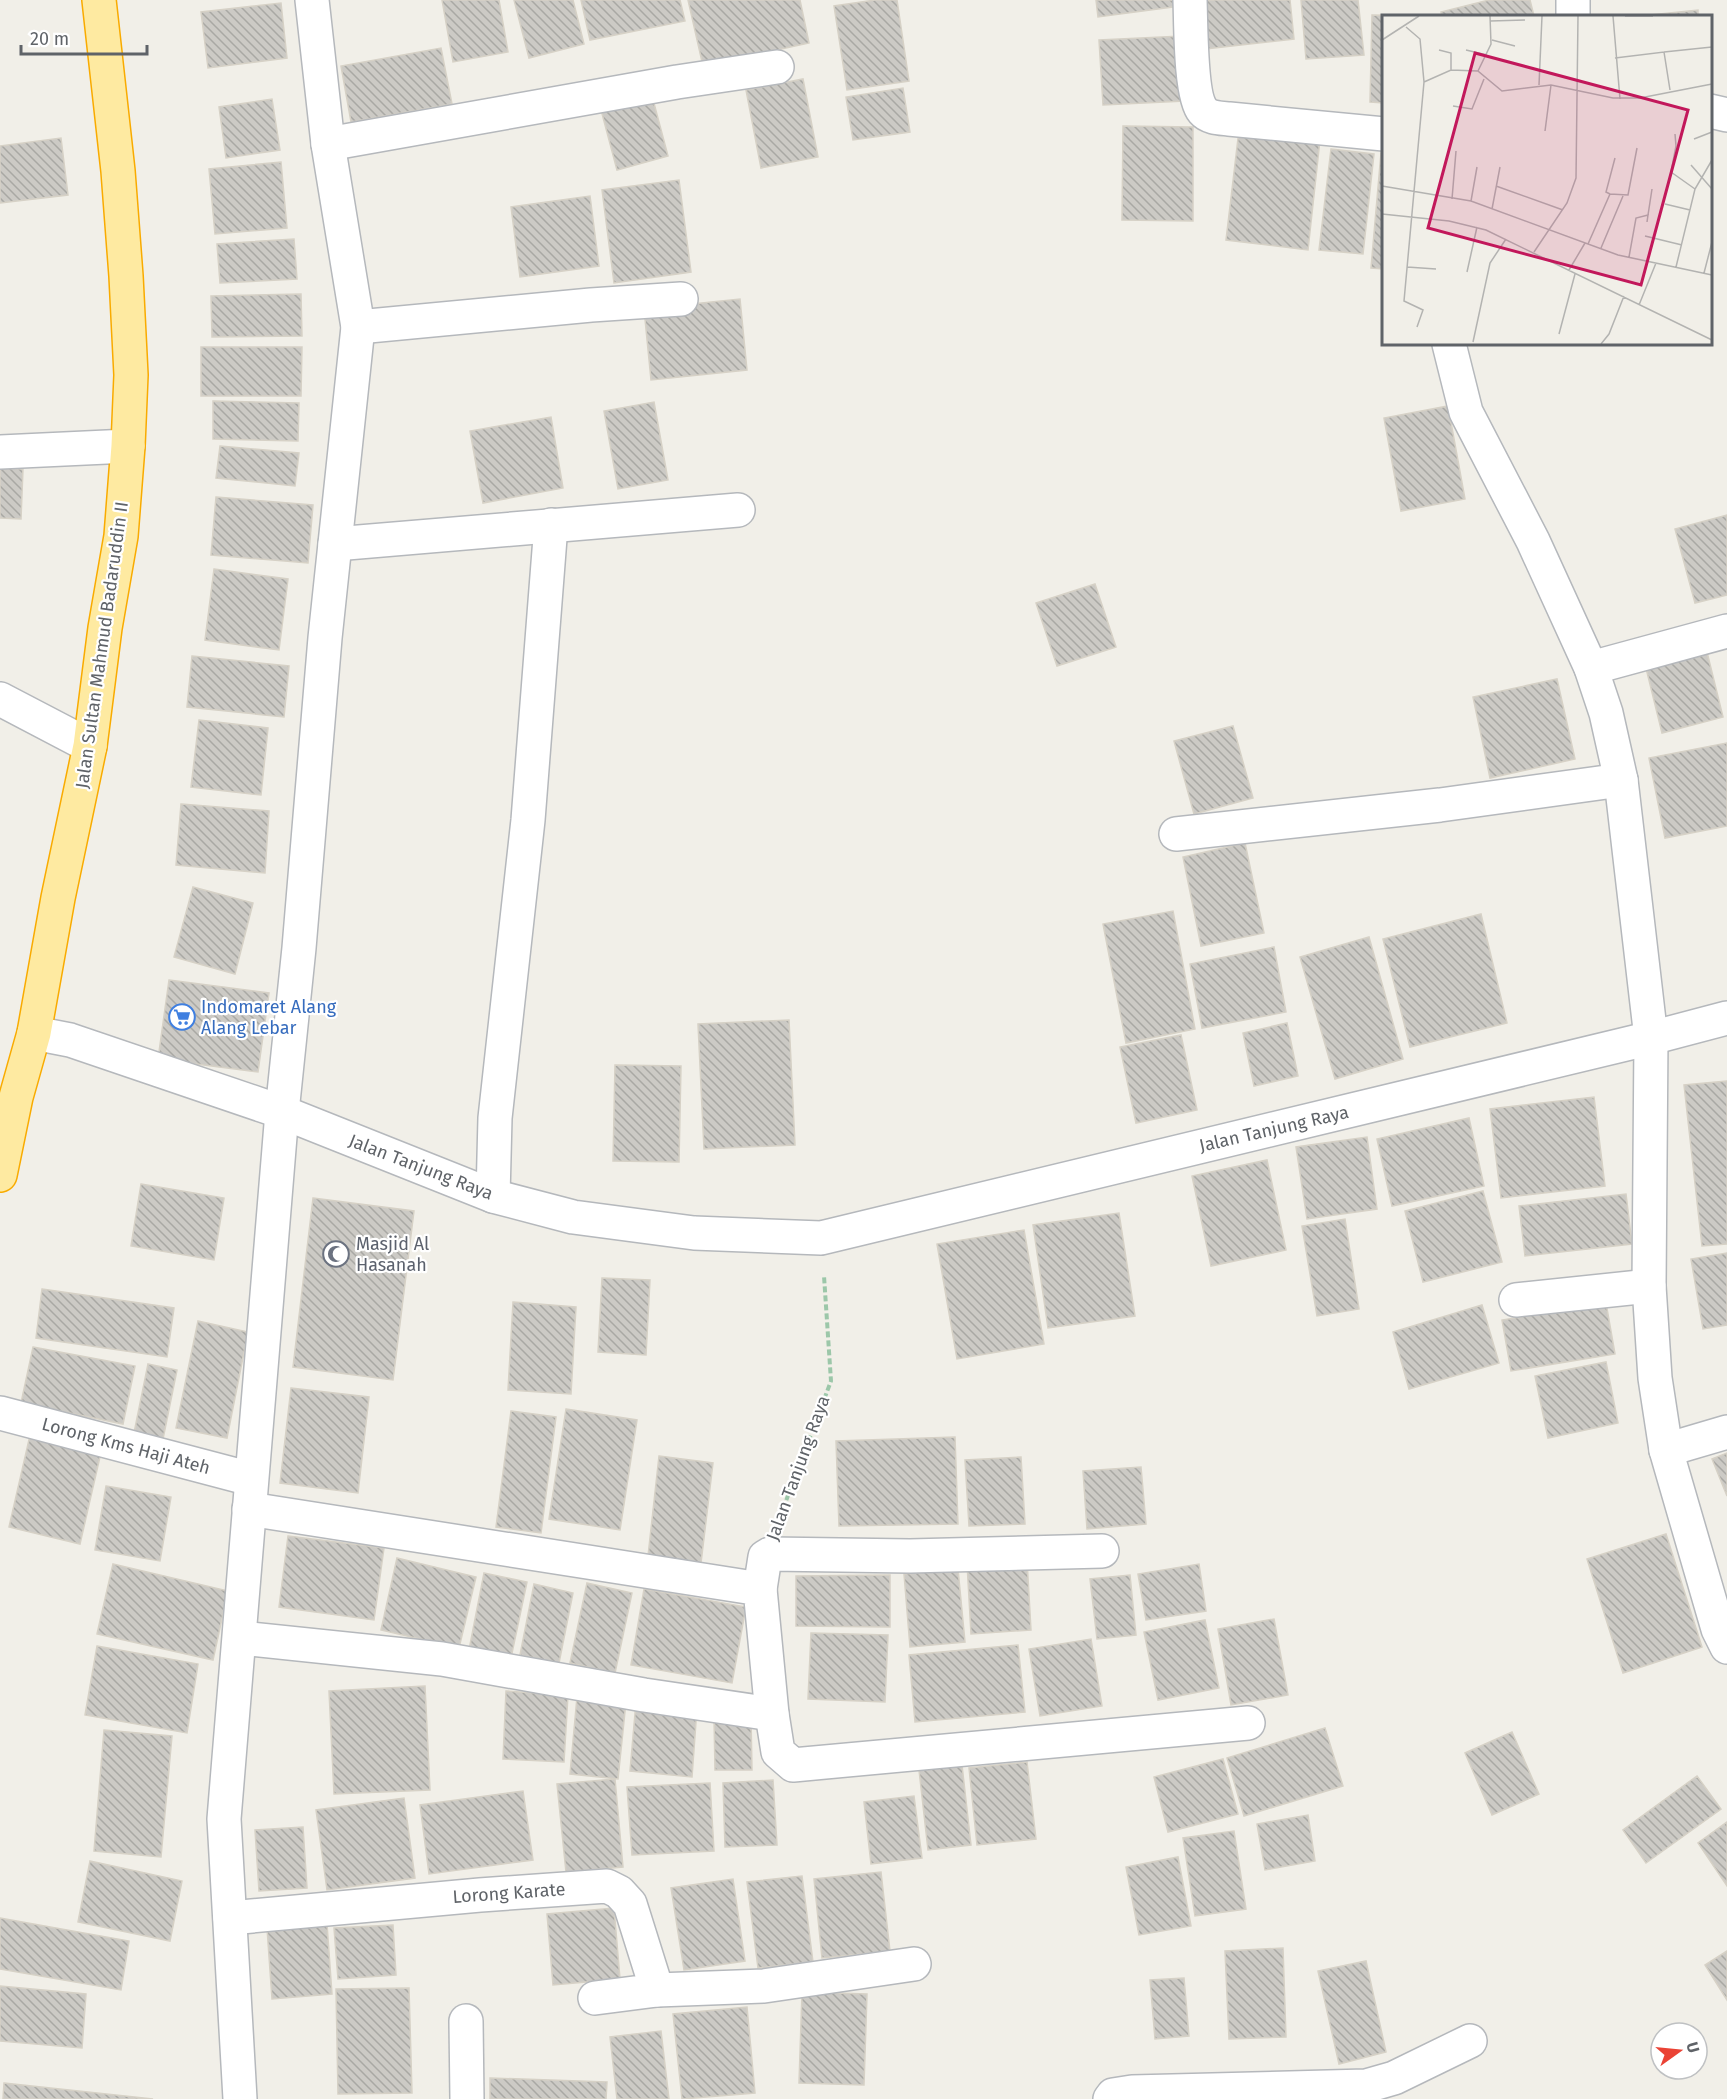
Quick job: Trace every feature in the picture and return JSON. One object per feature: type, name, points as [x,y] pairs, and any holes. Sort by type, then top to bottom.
[{"type":"highway","name":"Jalan Sultan Mahmud Badaruddin II","points":[[0,1175],[16,1098],[34,1032],[58,898],[90,746],[105,628],[121,536],[131,375],[118,171],[99,0]]},
{"type":"street","points":[[240,2099],[224,1819],[282,1112],[299,948],[325,638],[358,327],[328,144],[312,0]]},
{"type":"street","points":[[1190,0],[1194,83],[1198,104],[1211,117],[1382,134]]},
{"type":"street","points":[[1572,0],[1573,15]]},
{"type":"street","points":[[328,144],[665,84],[777,67]]},
{"type":"street","points":[[1712,112],[1727,116]]},
{"type":"street","points":[[358,327],[681,299]]},
{"type":"street","points":[[1449,345],[1466,412],[1533,541],[1591,668],[1606,713],[1621,780],[1651,1038],[1649,1286],[1655,1378],[1666,1450],[1718,1629],[1727,1647]]},
{"type":"street","points":[[0,452],[128,446]]},
{"type":"street","points":[[335,544],[738,510]]},
{"type":"street","points":[[493,1196],[495,1118],[528,820],[551,525]]},
{"type":"street","points":[[1591,668],[1727,631]]},
{"type":"street","points":[[0,699],[90,746]]},
{"type":"street","points":[[1176,834],[1440,805],[1621,780]]},
{"type":"street","name":"Jalan Tanjung Raya","points":[[34,1032],[70,1040],[282,1112],[493,1196],[573,1217],[694,1233],[821,1238],[1727,1018]]},
{"type":"street","points":[[1516,1300],[1649,1286]]},
{"type":"street","name":"Lorong Kms Haji Ateh","points":[[0,1413],[250,1494],[760,1590]]},
{"type":"street","points":[[1666,1450],[1727,1432]]},
{"type":"street","points":[[765,1557],[770,1554],[910,1556],[1102,1551]]},
{"type":"street","name":"Jalan Tanjung Raya","points":[[765,1557],[760,1590],[772,1714],[778,1752],[793,1765],[1248,1723]]},
{"type":"street","points":[[240,1638],[442,1659],[644,1695],[772,1714]]},
{"type":"street","name":"Lorong Karate","points":[[230,1918],[607,1886],[619,1892],[630,1904],[657,1990]]},
{"type":"street","points":[[595,1998],[657,1990],[764,1986],[914,1964]]},
{"type":"street","points":[[466,2021],[467,2099]]},
{"type":"street","points":[[1110,2099],[1113,2095],[1132,2092],[1366,2086],[1394,2078],[1470,2041]]},
{"type":"path","name":"Jalan Tanjung Raya","points":[[765,1557],[831,1381],[821,1238]]},
{"type":"building","points":[[442,0],[499,0],[508,52],[453,62]]},
{"type":"building","points":[[514,0],[573,0],[584,44],[529,58]]},
{"type":"building","points":[[581,0],[680,0],[685,21],[590,40]]},
{"type":"building","points":[[688,0],[800,0],[809,43],[703,66]]},
{"type":"building","points":[[875,0],[897,0],[909,81],[847,90],[834,6]]},
{"type":"building","points":[[1096,0],[1180,0],[1180,6],[1098,17]]},
{"type":"building","points":[[1201,0],[1290,0],[1294,39],[1206,49]]},
{"type":"building","points":[[1301,0],[1358,0],[1364,55],[1306,59]]},
{"type":"building","points":[[1489,0],[1530,0],[1534,15],[1442,15],[1441,12]]},
{"type":"building","points":[[281,3],[287,58],[208,68],[201,12]]},
{"type":"building","points":[[1698,10],[1698,15],[1650,15]]},
{"type":"building","points":[[1372,15],[1382,15],[1382,103],[1370,102]]},
{"type":"building","points":[[1182,36],[1185,101],[1103,105],[1099,40]]},
{"type":"building","points":[[441,48],[452,104],[351,122],[341,66]]},
{"type":"building","points":[[803,79],[818,157],[761,168],[746,90]]},
{"type":"building","points":[[903,88],[910,132],[853,140],[846,97]]},
{"type":"building","points":[[651,92],[668,156],[617,170],[600,106]]},
{"type":"building","points":[[272,99],[280,150],[226,158],[219,107]]},
{"type":"building","points":[[1123,126],[1193,127],[1193,221],[1122,220]]},
{"type":"building","points":[[1239,130],[1320,140],[1308,250],[1226,240]]},
{"type":"building","points":[[61,138],[68,195],[0,203],[0,146]]},
{"type":"building","points":[[1331,149],[1374,154],[1363,254],[1319,250]]},
{"type":"building","points":[[1381,153],[1382,153],[1382,269],[1371,268]]},
{"type":"building","points":[[281,162],[287,228],[215,234],[209,169]]},
{"type":"building","points":[[679,180],[691,272],[614,283],[602,190]]},
{"type":"building","points":[[590,196],[599,266],[520,277],[511,207]]},
{"type":"building","points":[[294,239],[297,279],[220,283],[217,244]]},
{"type":"building","points":[[301,294],[302,336],[212,337],[211,296]]},
{"type":"building","points":[[740,299],[747,370],[651,380],[644,309]]},
{"type":"building","points":[[201,347],[302,347],[301,396],[201,396]]},
{"type":"building","points":[[213,401],[299,403],[298,441],[213,439]]},
{"type":"building","points":[[654,402],[668,480],[618,489],[604,411]]},
{"type":"building","points":[[1448,406],[1465,499],[1401,511],[1384,418]]},
{"type":"building","points":[[551,417],[563,488],[483,503],[470,431]]},
{"type":"building","points":[[220,446],[299,453],[295,486],[216,478]]},
{"type":"building","points":[[0,468],[23,469],[21,519],[0,518]]},
{"type":"building","points":[[216,497],[313,505],[308,563],[211,555]]},
{"type":"building","points":[[1727,515],[1727,595],[1695,603],[1675,529]]},
{"type":"building","points":[[214,569],[288,579],[279,650],[205,640]]},
{"type":"building","points":[[1095,584],[1116,647],[1057,666],[1036,603]]},
{"type":"building","points":[[1706,648],[1723,717],[1662,733],[1645,664]]},
{"type":"building","points":[[192,656],[289,666],[284,717],[187,707]]},
{"type":"building","points":[[1557,679],[1575,759],[1490,778],[1473,697]]},
{"type":"building","points":[[199,720],[268,728],[261,795],[191,787]]},
{"type":"building","points":[[1233,726],[1253,798],[1194,814],[1174,741]]},
{"type":"building","points":[[1727,743],[1727,826],[1665,838],[1649,758]]},
{"type":"building","points":[[181,804],[269,811],[265,873],[176,865]]},
{"type":"building","points":[[1245,843],[1264,933],[1201,946],[1183,857]]},
{"type":"building","points":[[193,887],[253,903],[235,974],[174,957]]},
{"type":"building","points":[[1173,911],[1195,1029],[1126,1043],[1103,924]]},
{"type":"building","points":[[1481,914],[1507,1023],[1410,1047],[1383,939]]},
{"type":"building","points":[[1369,937],[1403,1059],[1335,1079],[1300,957]]},
{"type":"building","points":[[1274,947],[1286,1012],[1202,1028],[1190,964]]},
{"type":"building","points":[[169,980],[269,993],[258,1072],[158,1059]]},
{"type":"building","points":[[789,1020],[795,1145],[704,1149],[698,1024]]},
{"type":"building","points":[[1287,1023],[1298,1076],[1254,1086],[1243,1033]]},
{"type":"building","points":[[1181,1035],[1197,1110],[1136,1123],[1120,1047]]},
{"type":"building","points":[[615,1065],[681,1066],[679,1162],[613,1161]]},
{"type":"building","points":[[1727,1081],[1727,1244],[1702,1246],[1684,1085]]},
{"type":"building","points":[[1594,1097],[1605,1186],[1501,1198],[1490,1109]]},
{"type":"building","points":[[1469,1118],[1484,1186],[1392,1206],[1377,1139]]},
{"type":"building","points":[[1367,1137],[1377,1209],[1307,1219],[1296,1147]]},
{"type":"building","points":[[1267,1160],[1286,1250],[1211,1266],[1192,1176]]},
{"type":"building","points":[[141,1184],[224,1198],[214,1260],[131,1246]]},
{"type":"building","points":[[1483,1191],[1502,1262],[1423,1282],[1405,1211]]},
{"type":"building","points":[[1626,1194],[1632,1244],[1525,1256],[1519,1206]]},
{"type":"building","points":[[313,1198],[414,1211],[393,1380],[293,1367]]},
{"type":"building","points":[[1119,1213],[1135,1316],[1048,1328],[1033,1225]]},
{"type":"building","points":[[1345,1219],[1359,1309],[1317,1316],[1302,1226]]},
{"type":"building","points":[[1024,1230],[1044,1344],[957,1359],[937,1244]]},
{"type":"building","points":[[1727,1253],[1727,1325],[1703,1329],[1691,1259]]},
{"type":"building","points":[[602,1278],[650,1280],[646,1355],[598,1352]]},
{"type":"building","points":[[42,1289],[174,1308],[167,1357],[36,1338]]},
{"type":"building","points":[[513,1302],[576,1307],[571,1394],[508,1390]]},
{"type":"building","points":[[1606,1303],[1615,1354],[1511,1371],[1502,1320]]},
{"type":"building","points":[[1482,1305],[1499,1363],[1409,1389],[1393,1332]]},
{"type":"building","points":[[198,1321],[248,1332],[227,1438],[176,1428]]},
{"type":"building","points":[[33,1347],[135,1366],[123,1424],[21,1403]]},
{"type":"building","points":[[1606,1362],[1618,1423],[1548,1438],[1535,1376]]},
{"type":"building","points":[[148,1364],[177,1370],[163,1439],[134,1433]]},
{"type":"building","points":[[291,1388],[369,1397],[358,1493],[280,1483]]},
{"type":"building","points":[[566,1409],[637,1420],[620,1530],[549,1519]]},
{"type":"building","points":[[511,1411],[556,1417],[541,1533],[496,1527]]},
{"type":"building","points":[[31,1431],[102,1448],[80,1544],[9,1527]]},
{"type":"building","points":[[955,1437],[958,1524],[839,1526],[836,1441]]},
{"type":"building","points":[[1727,1453],[1727,1496],[1712,1459]]},
{"type":"building","points":[[659,1456],[713,1463],[701,1563],[648,1556]]},
{"type":"building","points":[[1021,1457],[1025,1524],[969,1526],[965,1460]]},
{"type":"building","points":[[1141,1467],[1146,1524],[1087,1529],[1083,1471]]},
{"type":"building","points":[[106,1486],[171,1497],[160,1561],[95,1550]]},
{"type":"building","points":[[1666,1534],[1702,1647],[1623,1673],[1587,1559]]},
{"type":"building","points":[[288,1536],[384,1548],[374,1620],[279,1607]]},
{"type":"building","points":[[397,1558],[476,1577],[459,1648],[381,1630]]},
{"type":"building","points":[[1027,1560],[1031,1630],[971,1634],[967,1563]]},
{"type":"building","points":[[113,1564],[228,1591],[213,1660],[97,1634]]},
{"type":"building","points":[[1199,1564],[1206,1611],[1146,1620],[1138,1574]]},
{"type":"building","points":[[958,1569],[965,1642],[910,1647],[904,1574]]},
{"type":"building","points":[[484,1573],[527,1582],[511,1658],[469,1650]]},
{"type":"building","points":[[890,1575],[890,1627],[796,1626],[796,1576]]},
{"type":"building","points":[[1130,1575],[1136,1635],[1097,1639],[1090,1579]]},
{"type":"building","points":[[587,1583],[632,1593],[615,1673],[570,1663]]},
{"type":"building","points":[[534,1584],[573,1593],[559,1663],[520,1655]]},
{"type":"building","points":[[644,1589],[746,1607],[732,1683],[631,1665]]},
{"type":"building","points":[[1274,1619],[1288,1695],[1231,1705],[1218,1629]]},
{"type":"building","points":[[1205,1620],[1219,1688],[1158,1700],[1144,1632]]},
{"type":"building","points":[[811,1633],[888,1635],[885,1702],[808,1699]]},
{"type":"building","points":[[1091,1639],[1102,1706],[1040,1716],[1029,1649]]},
{"type":"building","points":[[1018,1645],[1025,1712],[915,1722],[909,1655]]},
{"type":"building","points":[[97,1646],[198,1664],[187,1733],[85,1715]]},
{"type":"building","points":[[425,1686],[430,1790],[334,1794],[329,1691]]},
{"type":"building","points":[[506,1691],[568,1695],[564,1762],[503,1759]]},
{"type":"building","points":[[577,1697],[626,1702],[618,1779],[570,1774]]},
{"type":"building","points":[[636,1702],[697,1708],[692,1777],[630,1771]]},
{"type":"building","points":[[714,1717],[751,1717],[752,1770],[715,1770]]},
{"type":"building","points":[[1325,1728],[1343,1786],[1244,1816],[1227,1758]]},
{"type":"building","points":[[104,1730],[172,1736],[161,1857],[94,1851]]},
{"type":"building","points":[[1512,1732],[1539,1794],[1492,1815],[1465,1753]]},
{"type":"building","points":[[1223,1759],[1238,1814],[1168,1832],[1154,1777]]},
{"type":"building","points":[[1027,1762],[1036,1839],[977,1845],[969,1768]]},
{"type":"building","points":[[962,1765],[971,1845],[928,1850],[919,1770]]},
{"type":"building","points":[[1697,1776],[1721,1809],[1646,1863],[1623,1830]]},
{"type":"building","points":[[615,1779],[623,1867],[566,1872],[557,1784]]},
{"type":"building","points":[[773,1780],[777,1845],[725,1847],[723,1783]]},
{"type":"building","points":[[710,1783],[714,1851],[632,1855],[627,1787]]},
{"type":"building","points":[[523,1791],[533,1860],[429,1874],[420,1805]]},
{"type":"building","points":[[914,1796],[922,1858],[871,1864],[864,1802]]},
{"type":"building","points":[[404,1798],[415,1878],[327,1890],[316,1810]]},
{"type":"building","points":[[1308,1815],[1315,1861],[1265,1870],[1257,1824]]},
{"type":"building","points":[[1727,1822],[1727,1886],[1698,1843]]},
{"type":"building","points":[[303,1827],[307,1888],[259,1891],[255,1830]]},
{"type":"building","points":[[1234,1831],[1246,1909],[1195,1916],[1183,1838]]},
{"type":"building","points":[[1178,1857],[1191,1926],[1139,1935],[1126,1867]]},
{"type":"building","points":[[90,1861],[182,1881],[170,1941],[78,1922]]},
{"type":"building","points":[[881,1872],[890,1951],[822,1958],[814,1879]]},
{"type":"building","points":[[802,1876],[813,1962],[758,1968],[747,1882]]},
{"type":"building","points":[[733,1879],[745,1961],[684,1970],[671,1888]]},
{"type":"building","points":[[614,1908],[620,1979],[553,1985],[547,1914]]},
{"type":"building","points":[[0,1918],[129,1941],[121,1990],[0,1969]]},
{"type":"building","points":[[327,1924],[332,1994],[272,1999],[267,1928]]},
{"type":"building","points":[[393,1925],[396,1975],[338,1979],[334,1928]]},
{"type":"building","points":[[1283,1948],[1286,2037],[1229,2039],[1225,1951]]},
{"type":"building","points":[[1727,1951],[1727,2000],[1705,1965]]},
{"type":"building","points":[[1366,1961],[1386,2052],[1339,2064],[1318,1971]]},
{"type":"building","points":[[1184,1978],[1189,2036],[1155,2039],[1150,1980]]},
{"type":"building","points":[[0,1986],[86,1994],[82,2048],[0,2041]]},
{"type":"building","points":[[409,1988],[412,2093],[338,2094],[336,1989]]},
{"type":"building","points":[[802,1992],[867,1994],[864,2085],[799,2083]]},
{"type":"building","points":[[747,2007],[755,2093],[682,2099],[673,2014]]},
{"type":"building","points":[[661,2031],[669,2099],[617,2099],[610,2037]]},
{"type":"building","points":[[490,2078],[607,2082],[606,2099],[490,2099]]},
{"type":"building","points":[[4,2083],[153,2099],[3,2099]]},
{"type":"place","name":"Indomaret Alang Alang Lebar","points":[[182,1017]]},
{"type":"place","name":"Masjid Al Hasanah","points":[[336,1254]]}]
